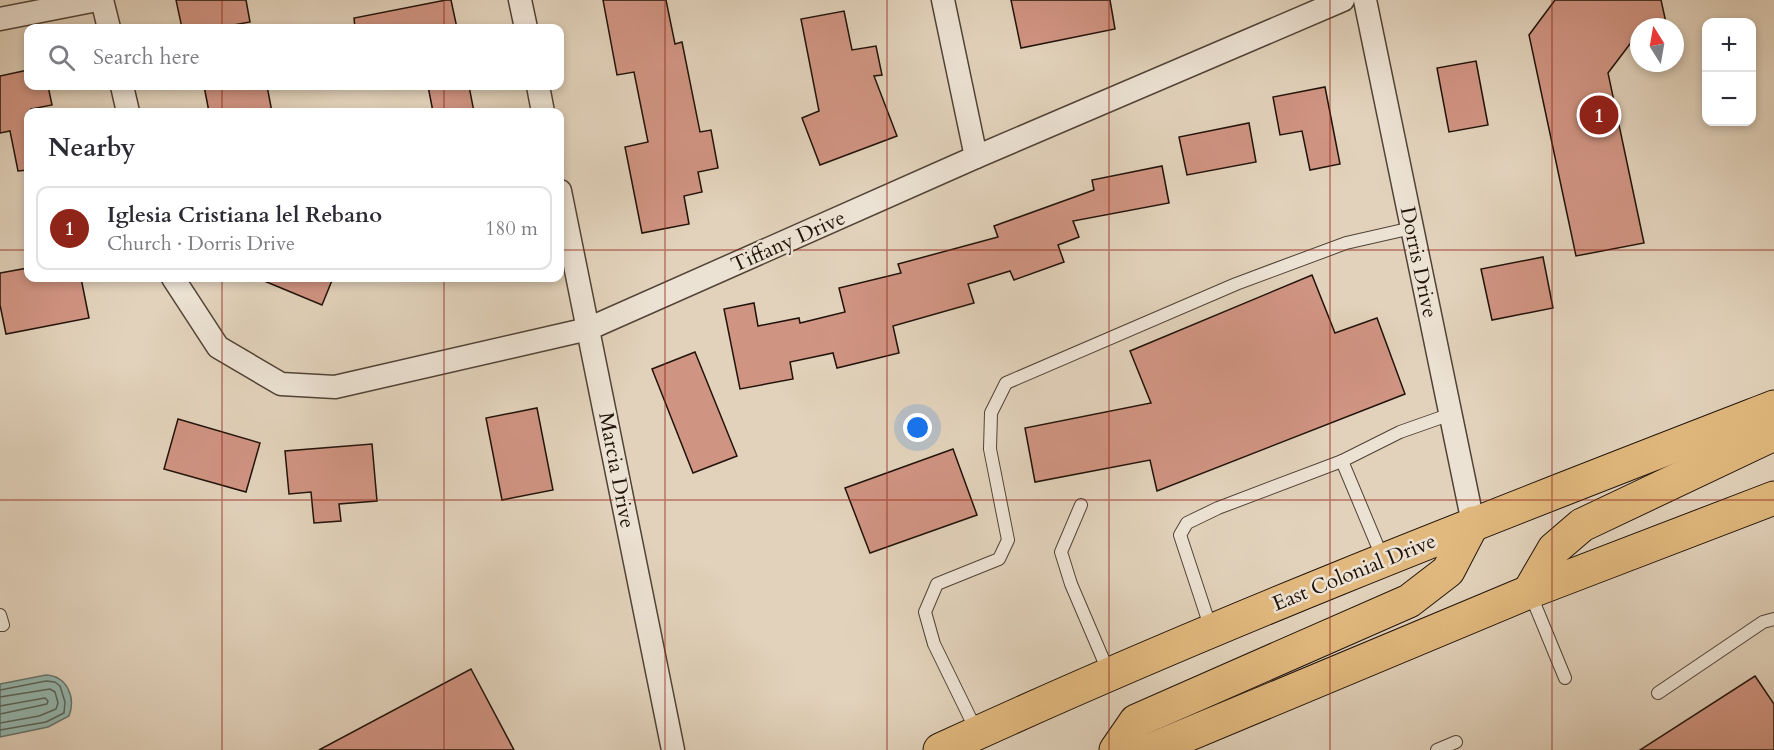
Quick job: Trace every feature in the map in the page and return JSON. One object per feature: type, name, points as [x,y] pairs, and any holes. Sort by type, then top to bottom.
[{"type":"highway","name":"East Colonial Drive","points":[[940,750],[972,741],[1110,674],[1211,630],[1473,523],[1774,408]]},
{"type":"highway","points":[[1530,592],[1554,549],[1582,525],[1774,434]]},
{"type":"highway","points":[[1151,750],[1530,592],[1774,498]]},
{"type":"highway","points":[[1116,750],[1136,721],[1409,601],[1449,571],[1473,523]]},
{"type":"street","points":[[0,19],[97,0]]},
{"type":"street","points":[[102,0],[108,24]]},
{"type":"street","points":[[520,0],[525,24]]},
{"type":"street","points":[[943,0],[976,157]]},
{"type":"street","name":"Tiffany Drive","points":[[176,282],[218,348],[281,384],[335,387],[588,330],[976,157],[1343,0]]},
{"type":"street","name":"Dorris Drive","points":[[1365,0],[1473,523]]},
{"type":"street","points":[[123,90],[127,108]]},
{"type":"street","points":[[539,90],[542,108]]},
{"type":"street","name":"Marcia Drive","points":[[564,211],[673,750]]},
{"type":"lane","points":[[972,741],[934,644],[925,612],[937,584],[999,559],[1008,540],[990,449],[990,413],[1006,383],[1236,284],[1346,243],[1412,228]]},
{"type":"lane","points":[[1211,630],[1180,535],[1187,523],[1218,508],[1342,461],[1400,432],[1450,414]]},
{"type":"lane","points":[[1342,461],[1383,560]]},
{"type":"lane","points":[[1081,506],[1061,552],[1071,584],[1110,674]]},
{"type":"lane","points":[[1530,592],[1565,678]]},
{"type":"lane","points":[[0,615],[3,625],[0,625]]},
{"type":"lane","points":[[1658,693],[1763,622],[1774,619]]},
{"type":"lane","points":[[1437,750],[1456,742]]},
{"type":"water","points":[[46,675],[59,679],[68,689],[71,702],[69,716],[48,727],[0,737],[0,684]]},
{"type":"building","points":[[176,0],[246,0],[250,22],[181,24]]},
{"type":"building","points":[[451,0],[456,24],[355,24],[354,18]]},
{"type":"building","points":[[603,0],[666,0],[675,44],[682,42],[700,132],[711,130],[718,168],[698,172],[702,192],[684,196],[689,224],[642,233],[625,147],[648,142],[634,72],[617,75]]},
{"type":"building","points":[[1011,0],[1110,0],[1115,29],[1021,48]]},
{"type":"building","points":[[1555,0],[1661,0],[1665,18],[1630,18],[1630,44],[1608,73],[1644,243],[1576,256],[1529,35]]},
{"type":"building","points":[[844,11],[852,50],[876,46],[882,75],[874,76],[897,136],[820,165],[802,118],[819,111],[801,19]]},
{"type":"building","points":[[1476,61],[1488,125],[1449,132],[1437,68]]},
{"type":"building","points":[[24,71],[24,90],[49,90],[52,105],[24,108],[24,170],[18,171],[10,131],[0,133],[0,76]]},
{"type":"building","points":[[1325,87],[1340,164],[1310,170],[1302,131],[1280,135],[1273,97]]},
{"type":"building","points":[[205,90],[268,90],[271,108],[208,108]]},
{"type":"building","points":[[429,90],[470,90],[473,108],[432,108]]},
{"type":"building","points":[[1249,123],[1256,162],[1187,175],[1179,137]]},
{"type":"building","points":[[1162,166],[1169,203],[1073,221],[1079,237],[1058,245],[1064,262],[1014,280],[1010,271],[968,284],[974,303],[893,326],[899,353],[837,368],[833,353],[790,362],[793,379],[740,389],[724,309],[754,303],[758,326],[799,318],[800,323],[845,312],[839,288],[901,273],[898,264],[998,237],[994,226],[1094,190],[1092,180]]},
{"type":"building","points":[[1543,257],[1553,308],[1492,320],[1481,269]]},
{"type":"building","points":[[24,269],[24,282],[82,282],[89,318],[6,334],[0,305],[0,273]]},
{"type":"building","points":[[1312,275],[1335,333],[1377,318],[1405,394],[1157,491],[1150,460],[1035,482],[1025,428],[1151,403],[1130,351]]},
{"type":"building","points":[[267,282],[331,282],[322,305]]},
{"type":"building","points":[[695,352],[737,456],[693,473],[652,369]]},
{"type":"building","points":[[537,408],[553,490],[502,500],[486,418]]},
{"type":"building","points":[[178,419],[260,443],[246,492],[164,469]]},
{"type":"building","points":[[372,444],[377,501],[339,504],[341,521],[314,523],[311,492],[289,494],[285,451]]},
{"type":"building","points":[[953,449],[977,515],[870,553],[845,488]]},
{"type":"building","points":[[471,669],[514,750],[319,750]]},
{"type":"building","points":[[1755,676],[1774,704],[1774,750],[1640,750]]},
{"type":"place","name":"Iglesia Cristiana lel Rebano","points":[[1599,115]]}]
